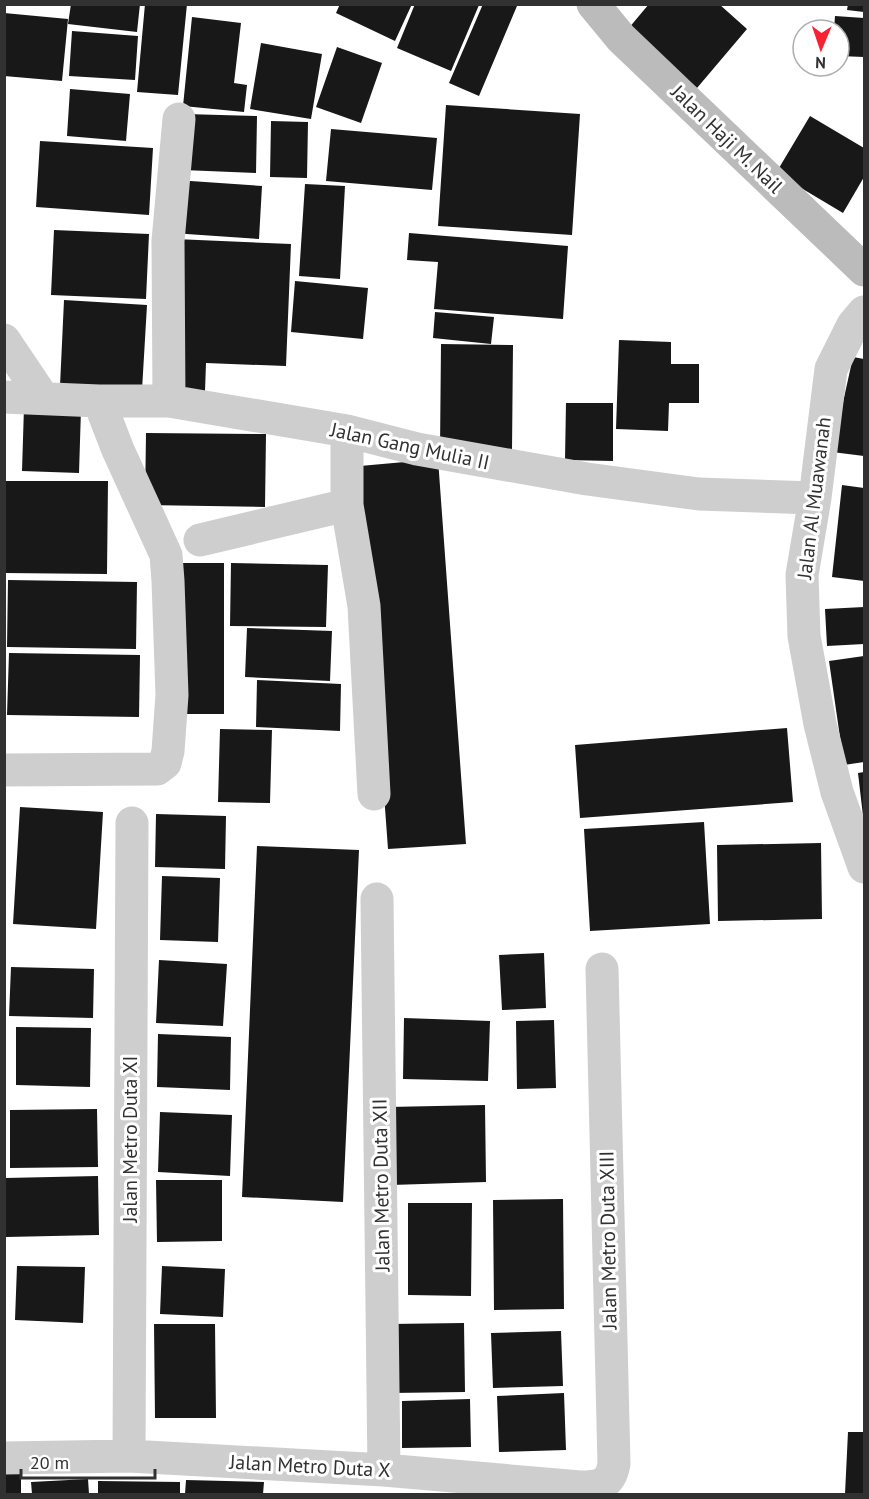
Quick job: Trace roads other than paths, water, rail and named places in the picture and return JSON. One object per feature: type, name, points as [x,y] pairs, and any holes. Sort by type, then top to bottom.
[{"type":"main road","name":"Jalan Haji M. Nail","points":[[593,4],[621,38],[864,270]]},
{"type":"street","points":[[169,401],[168,241],[179,119]]},
{"type":"street","name":"Jalan Al Muawanah","points":[[864,312],[853,325],[831,369],[815,498],[802,575],[804,636],[820,724],[834,780],[864,867]]},
{"type":"street","points":[[4,340],[43,398]]},
{"type":"street","name":"Jalan Gang Mulia II","points":[[4,397],[169,401],[347,431],[417,449],[486,463],[587,479],[699,494],[815,498]]},
{"type":"street","points":[[4,770],[157,769],[165,763],[172,695],[166,555],[118,450],[99,401]]},
{"type":"street","points":[[347,431],[347,505],[364,606],[374,794]]},
{"type":"street","points":[[200,540],[347,505]]},
{"type":"street","name":"Jalan Metro Duta XI","points":[[129,1455],[132,823]]},
{"type":"street","name":"Jalan Metro Duta XII","points":[[377,899],[384,1470]]},
{"type":"street","name":"Jalan Metro Duta XIII","points":[[580,1488],[596,1487],[605,1482],[612,1474],[614,1464],[602,969]]},
{"type":"street","name":"Jalan Metro Duta X","points":[[4,1458],[129,1455],[384,1470],[580,1488]]}]
